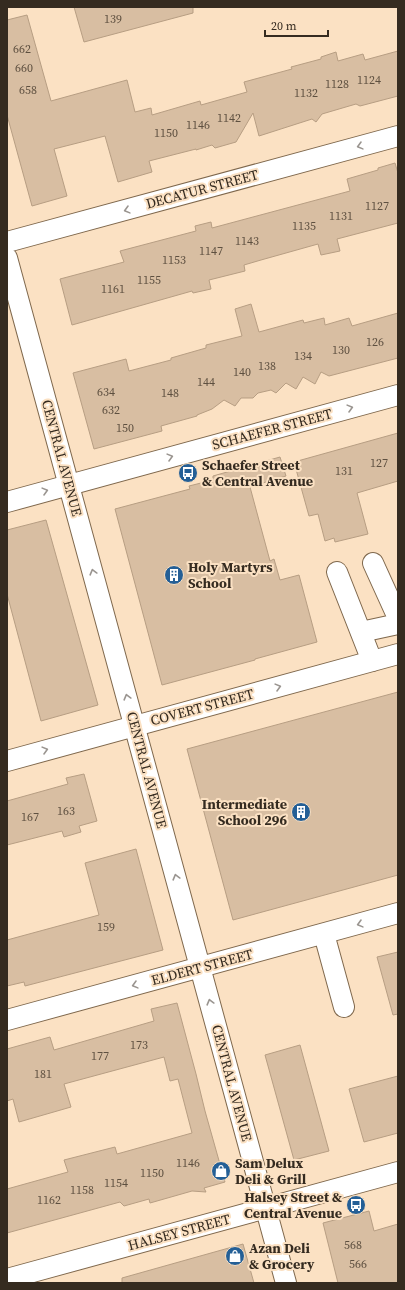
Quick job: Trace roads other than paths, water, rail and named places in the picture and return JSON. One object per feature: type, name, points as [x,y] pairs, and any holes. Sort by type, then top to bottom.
[{"type":"street","name":"DECATUR STREET","points":[[7,242],[398,136]]},
{"type":"street","name":"CENTRAL AVENUE","points":[[7,258],[286,1283]]},
{"type":"street","name":"SCHAEFER STREET","points":[[7,502],[398,395]]},
{"type":"street","points":[[373,564],[398,618]]},
{"type":"street","points":[[337,572],[372,661]]},
{"type":"street","points":[[361,632],[398,624]]},
{"type":"street","name":"COVERT STREET","points":[[7,761],[398,654]]},
{"type":"street","name":"ELDERT STREET","points":[[7,1020],[398,913]]},
{"type":"street","points":[[324,934],[344,1007]]},
{"type":"street","name":"HALSEY STREET","points":[[7,1279],[398,1172]]},
{"type":"place","name":"Schaefer Street & Central Avenue","points":[[188,473]]},
{"type":"place","name":"Holy Martyrs School","points":[[174,575]]},
{"type":"place","name":"Intermediate School 296","points":[[301,812]]},
{"type":"place","name":"Sam Delux Deli & Grill","points":[[221,1171]]},
{"type":"place","name":"Halsey Street & Central Avenue","points":[[356,1205]]},
{"type":"place","name":"Azan Deli & Grocery","points":[[235,1256]]}]
